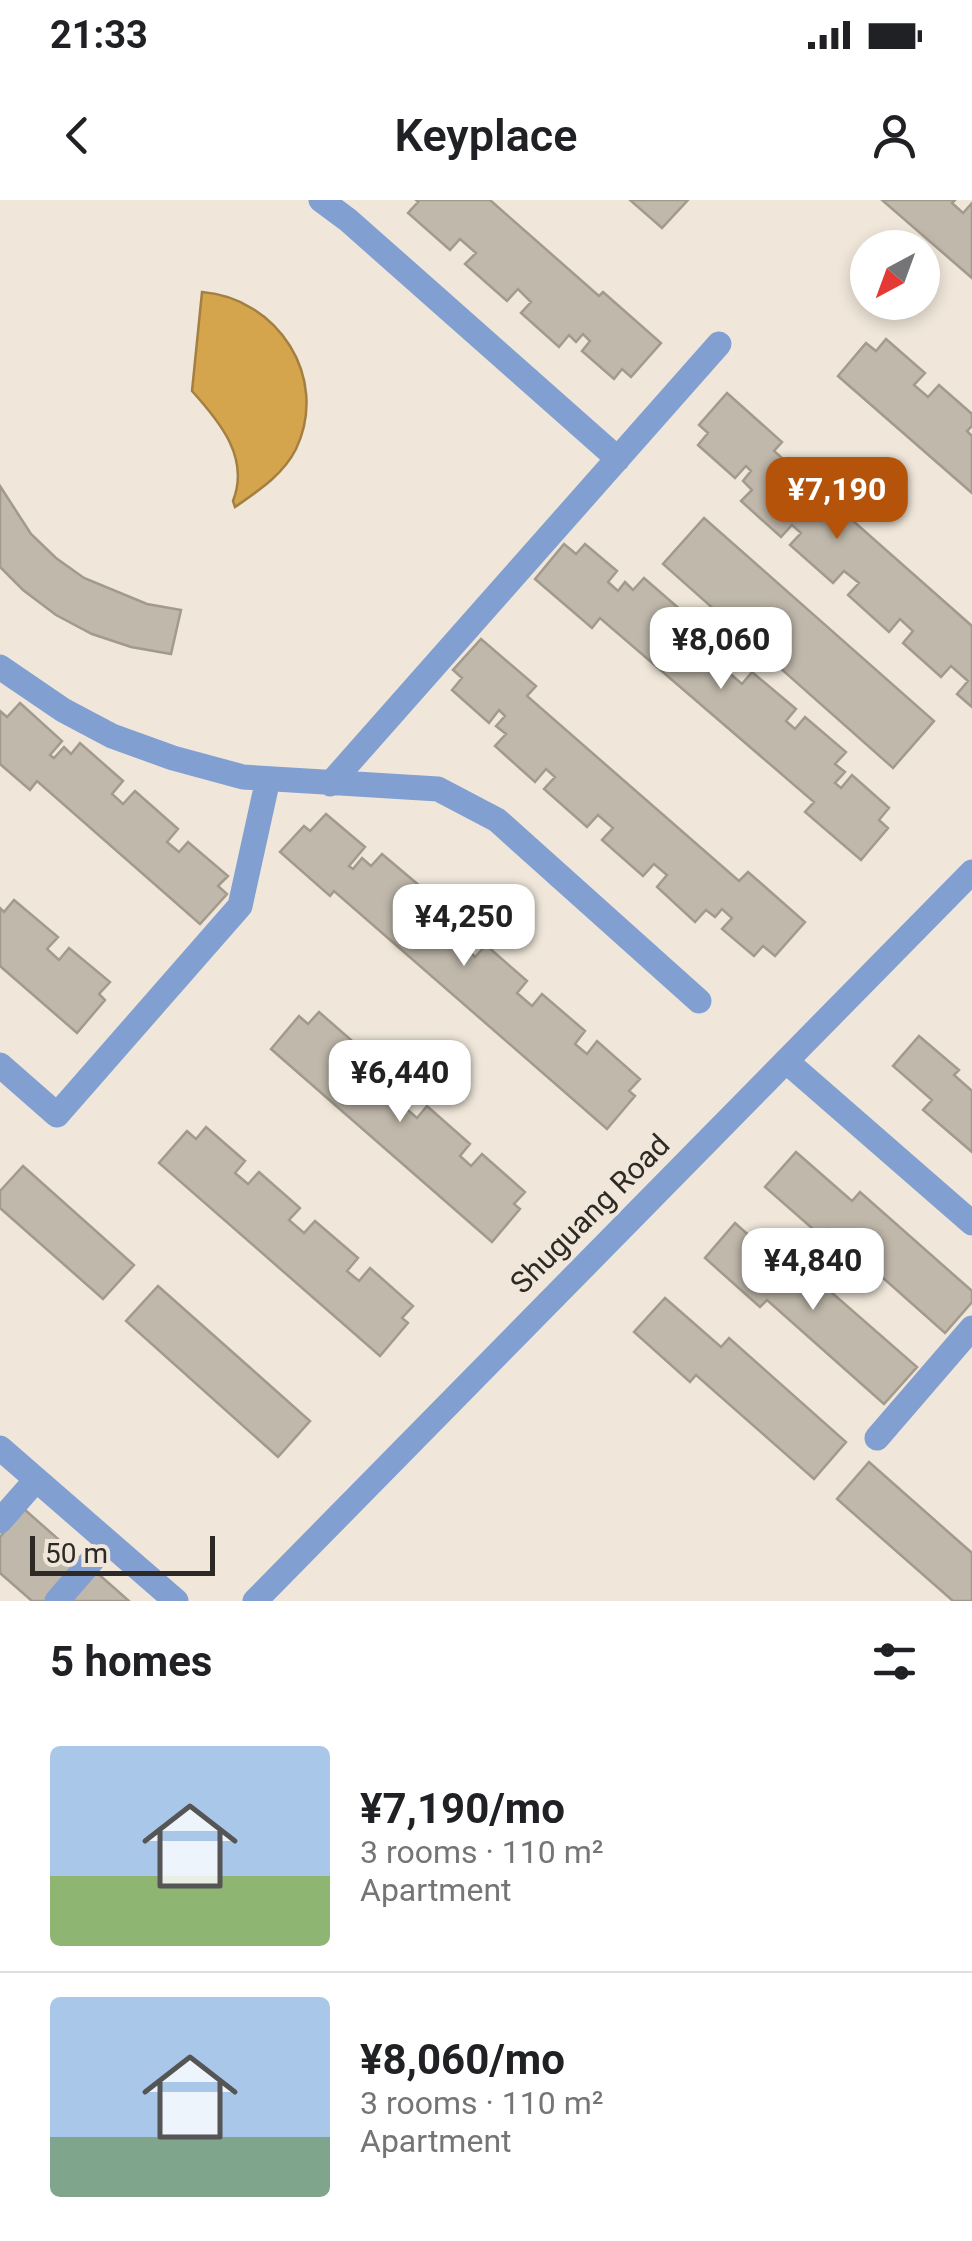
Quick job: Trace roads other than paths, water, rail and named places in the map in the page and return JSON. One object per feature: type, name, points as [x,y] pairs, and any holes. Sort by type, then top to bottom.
[{"type":"street","points":[[321,200],[618,459]]},
{"type":"street","points":[[330,784],[720,344]]},
{"type":"street","points":[[0,667],[63,710],[112,736],[172,758],[243,777],[438,789],[468,802],[497,820],[699,1001]]},
{"type":"street","points":[[0,1065],[57,1115],[240,906],[268,779]]},
{"type":"street","name":"Shuguang Road","points":[[255,1601],[972,872]]},
{"type":"street","points":[[786,1061],[972,1223]]},
{"type":"street","points":[[877,1438],[972,1328]]},
{"type":"street","points":[[0,1448],[176,1601]]},
{"type":"street","points":[[0,1520],[36,1480]]},
{"type":"street","points":[[57,1601],[108,1542]]}]
